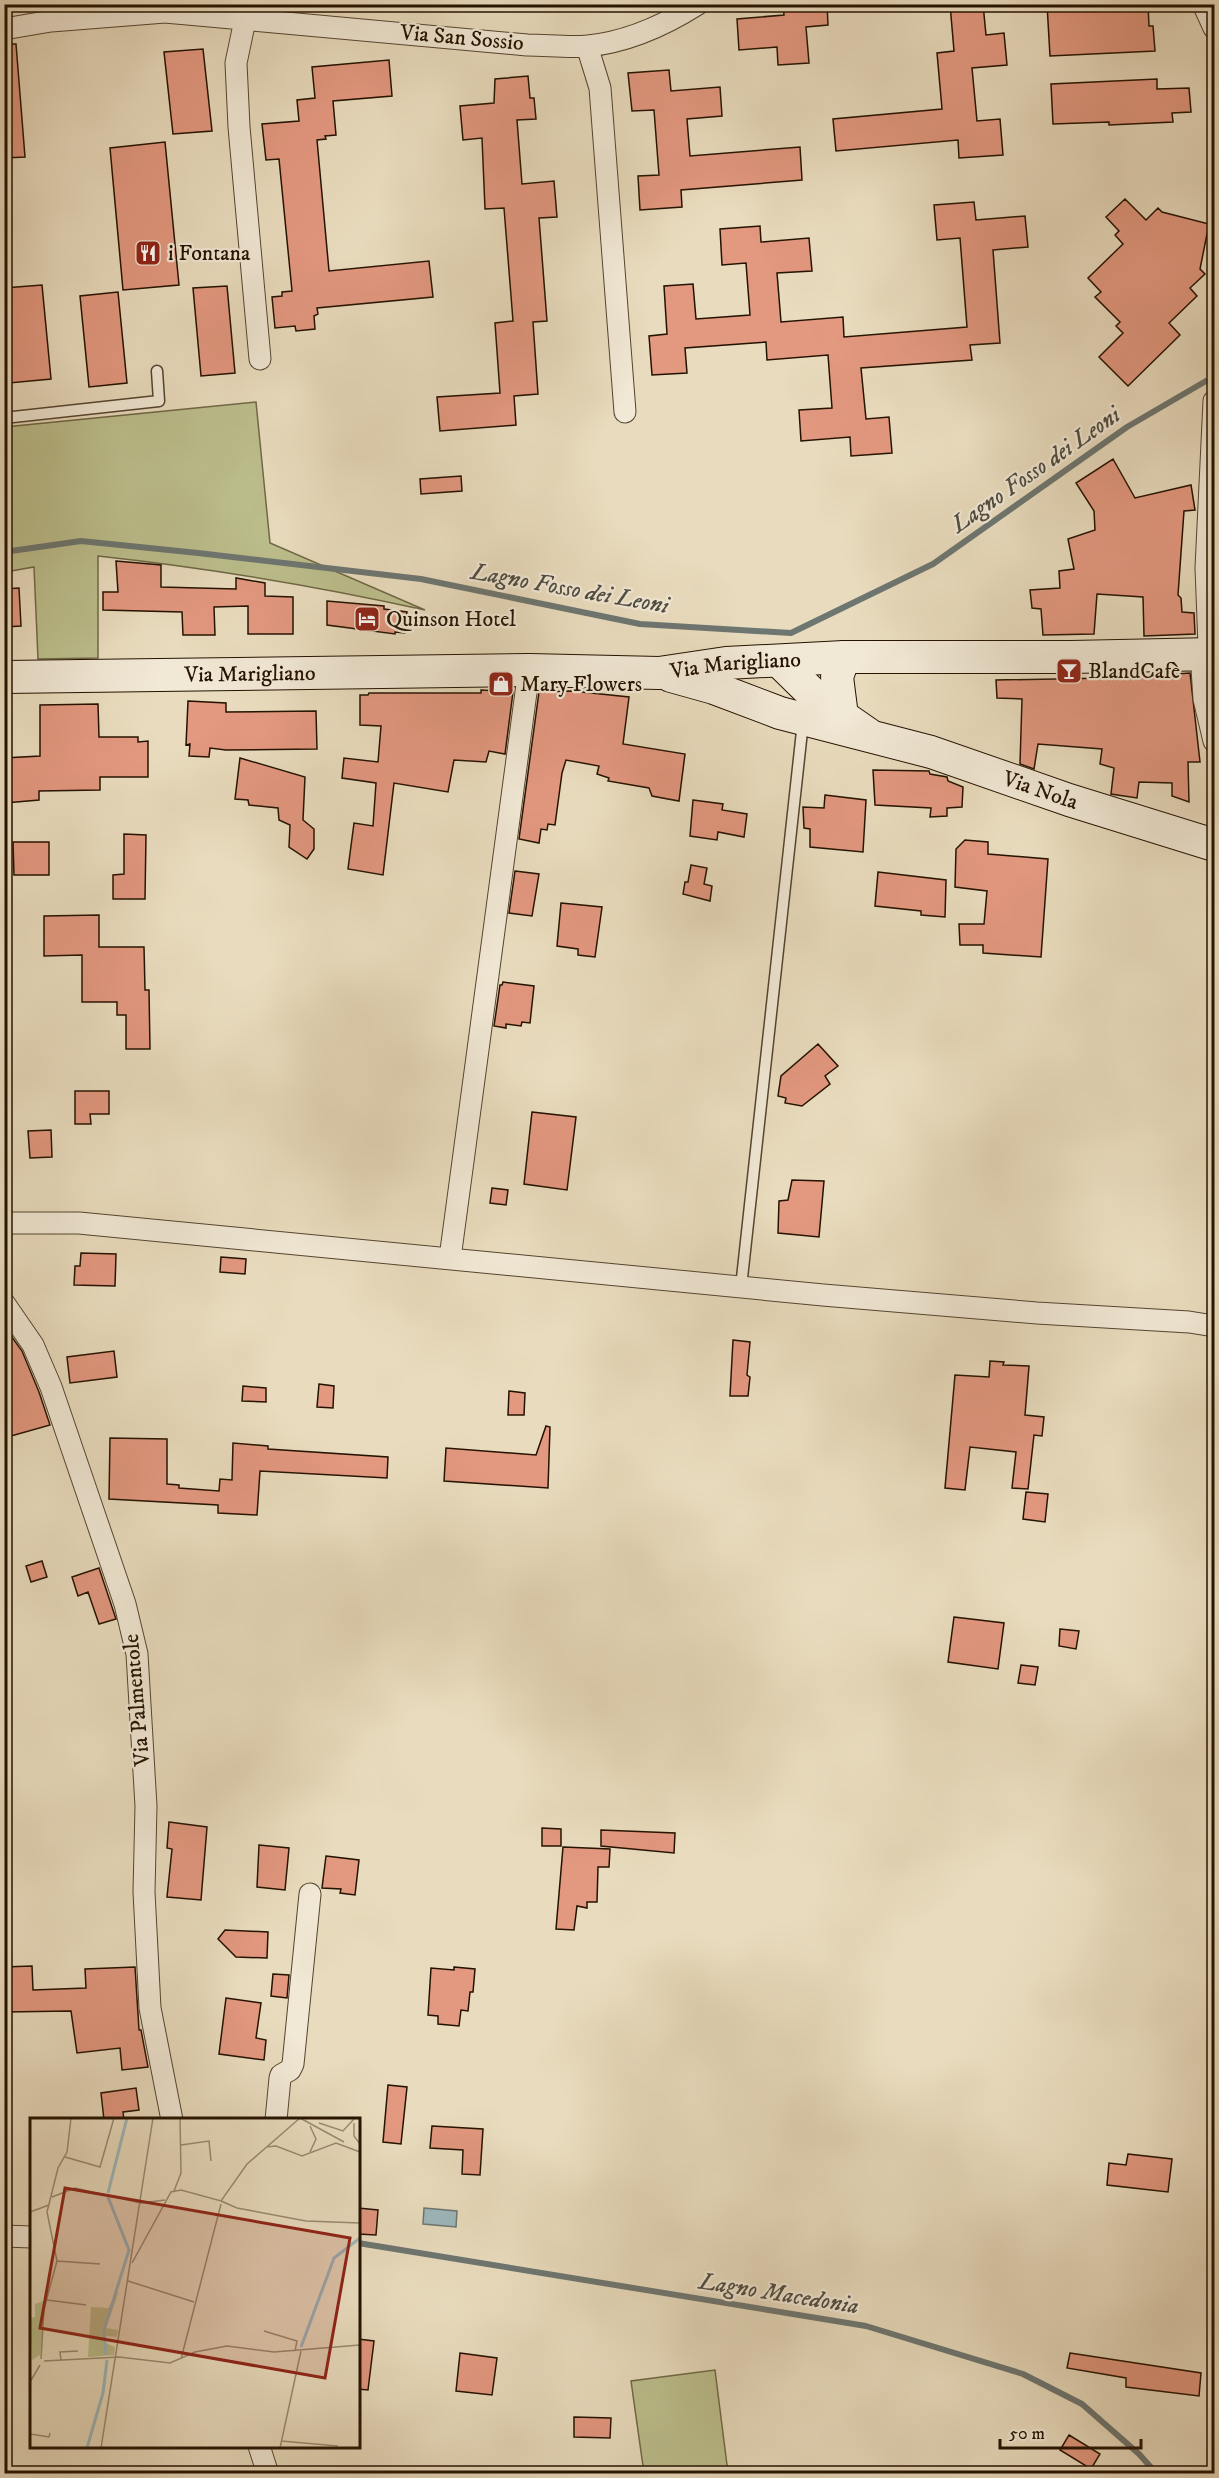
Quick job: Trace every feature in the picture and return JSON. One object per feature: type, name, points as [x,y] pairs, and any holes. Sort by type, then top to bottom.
[{"type":"street","name":"Via San Sossio","points":[[4,29],[51,21],[165,12],[527,45],[587,46],[621,40],[675,18],[698,4]]},
{"type":"street","points":[[1203,4],[1215,28]]},
{"type":"street","points":[[245,20],[236,63],[236,74],[260,359]]},
{"type":"street","points":[[587,46],[600,88],[625,412]]},
{"type":"street","points":[[1215,401],[1206,568],[1211,655],[1202,668],[1215,741]]},
{"type":"street","name":"Via Marigliano","points":[[4,677],[529,670],[659,673],[726,663],[844,657],[1211,655]]},
{"type":"street","points":[[842,716],[837,677],[844,657]]},
{"type":"street","points":[[771,661],[792,716]]},
{"type":"street","name":"Via Nola","points":[[771,661],[828,709],[868,734]]},
{"type":"street","points":[[450,1258],[529,670]]},
{"type":"street","name":"Via Nola","points":[[659,673],[714,688],[792,716],[931,752],[1069,800],[1215,845]]},
{"type":"street","points":[[4,1223],[79,1223],[741,1287],[1037,1313],[1189,1322],[1215,1326]]},
{"type":"street","name":"Via Palmentole","points":[[4,1303],[33,1345],[51,1387],[125,1604],[137,1654],[146,1806],[144,1893],[150,2008],[172,2118]]},
{"type":"street","points":[[276,2118],[280,2078],[290,2070],[293,2064],[310,1894]]},
{"type":"street","points":[[4,2236],[30,2237]]},
{"type":"street","points":[[260,2448],[268,2474]]},
{"type":"lane","points":[[4,418],[159,401],[156,371]]},
{"type":"lane","points":[[741,1287],[792,716]]},
{"type":"green space","points":[[256,402],[270,543],[425,610],[262,578],[98,556],[98,658],[38,659],[34,567],[5,572],[5,427]]},
{"type":"green space","points":[[715,2370],[728,2473],[644,2473],[631,2381]]},
{"type":"water","points":[[424,2208],[457,2211],[456,2227],[423,2224]]},
{"type":"building","points":[[783,4],[827,4],[828,25],[806,27],[809,63],[778,65],[777,47],[739,50],[737,19],[784,15]]},
{"type":"building","points":[[950,4],[983,4],[986,35],[1004,33],[1007,65],[972,68],[977,121],[1000,119],[1003,155],[959,158],[958,140],[836,151],[833,119],[942,109],[937,53],[954,51]]},
{"type":"building","points":[[1047,4],[1148,4],[1149,26],[1153,26],[1155,51],[1050,56]]},
{"type":"building","points":[[4,44],[16,44],[25,157],[4,158]]},
{"type":"building","points":[[203,49],[212,131],[173,134],[164,52]]},
{"type":"building","points":[[389,60],[392,96],[333,101],[336,135],[325,136],[326,139],[317,140],[329,271],[429,261],[433,297],[317,308],[318,314],[314,316],[315,329],[296,331],[295,326],[275,328],[272,297],[282,296],[282,292],[292,291],[279,159],[266,160],[262,124],[299,121],[297,100],[315,98],[312,67]]},
{"type":"building","points":[[669,70],[671,91],[720,87],[722,116],[687,119],[690,156],[800,147],[802,180],[681,190],[682,207],[640,210],[638,176],[659,175],[654,110],[632,111],[628,73]]},
{"type":"building","points":[[528,76],[530,98],[534,98],[536,119],[517,120],[522,184],[554,181],[557,217],[539,218],[547,321],[533,322],[538,394],[514,396],[516,425],[440,431],[437,397],[500,393],[495,323],[513,321],[504,208],[485,209],[482,138],[463,140],[460,106],[494,103],[495,79]]},
{"type":"building","points":[[1157,79],[1157,89],[1189,88],[1191,112],[1172,113],[1173,122],[1109,125],[1109,122],[1053,124],[1051,84]]},
{"type":"building","points":[[165,142],[179,285],[123,290],[110,148]]},
{"type":"building","points":[[1125,199],[1146,220],[1158,208],[1162,212],[1209,224],[1200,269],[1205,274],[1190,288],[1197,296],[1169,323],[1180,335],[1128,386],[1099,357],[1123,333],[1116,326],[1120,322],[1095,297],[1101,292],[1088,278],[1123,244],[1115,235],[1119,231],[1106,217]]},
{"type":"building","points":[[974,202],[976,220],[1025,216],[1028,247],[993,250],[1000,343],[970,345],[972,360],[861,368],[866,419],[889,417],[892,453],[851,456],[850,437],[801,441],[799,410],[832,408],[828,355],[767,360],[766,342],[685,348],[687,373],[652,375],[649,336],[667,334],[664,286],[693,284],[696,319],[750,315],[746,263],[722,265],[720,229],[760,226],[761,242],[809,238],[812,271],[777,273],[781,322],[843,317],[844,337],[967,327],[960,238],[937,240],[934,205]]},
{"type":"building","points":[[42,285],[51,379],[9,383],[4,335],[4,288]]},
{"type":"building","points":[[227,286],[235,373],[201,376],[193,288]]},
{"type":"building","points":[[118,292],[127,383],[89,387],[80,296]]},
{"type":"building","points":[[1113,459],[1135,498],[1191,485],[1195,510],[1184,511],[1178,595],[1181,598],[1182,612],[1194,613],[1195,634],[1144,636],[1143,597],[1097,594],[1094,634],[1043,635],[1041,609],[1032,608],[1030,590],[1060,588],[1059,571],[1074,569],[1068,539],[1095,530],[1094,511],[1076,483]]},
{"type":"building","points":[[461,476],[462,491],[421,494],[420,479]]},
{"type":"building","points":[[116,561],[161,565],[161,587],[236,589],[236,578],[265,583],[265,596],[293,597],[293,634],[248,634],[248,606],[214,607],[215,635],[183,635],[182,612],[103,610],[103,592],[118,592]]},
{"type":"building","points":[[19,588],[21,626],[4,627],[4,589]]},
{"type":"building","name":"Quinson Hotel","points":[[327,601],[384,606],[384,609],[407,612],[405,633],[395,632],[395,634],[327,625]]},
{"type":"building","points":[[1190,673],[1200,762],[1188,762],[1189,802],[1172,796],[1172,783],[1139,782],[1137,798],[1111,794],[1114,768],[1100,764],[1102,749],[1038,744],[1034,769],[1020,764],[1022,699],[997,698],[996,680],[1161,677],[1161,675]]},
{"type":"building","points":[[481,690],[513,692],[505,754],[489,751],[486,762],[454,760],[448,792],[394,783],[383,875],[348,869],[354,823],[373,826],[376,783],[342,778],[344,758],[378,762],[381,726],[360,725],[360,695],[369,693],[481,693]]},
{"type":"building","points":[[572,691],[629,697],[623,744],[685,754],[679,801],[652,796],[649,788],[608,781],[609,778],[597,774],[599,766],[566,760],[555,825],[548,824],[547,830],[541,829],[539,843],[519,839],[539,692]]},
{"type":"building","points":[[188,701],[226,703],[226,712],[316,711],[317,749],[226,750],[210,748],[209,757],[189,756],[190,744],[186,745]]},
{"type":"building","points":[[98,704],[99,737],[138,737],[138,742],[148,741],[148,777],[100,777],[100,790],[39,791],[39,800],[5,803],[4,758],[40,756],[40,705]]},
{"type":"building","points":[[240,758],[305,777],[303,820],[314,829],[314,849],[307,859],[289,847],[290,825],[279,820],[278,808],[249,805],[248,800],[235,799]]},
{"type":"building","points":[[873,770],[929,771],[930,774],[947,777],[948,781],[963,787],[962,807],[947,808],[947,816],[930,817],[931,808],[875,805]]},
{"type":"building","points":[[825,795],[866,800],[863,852],[810,847],[810,829],[804,828],[803,807],[824,808]]},
{"type":"building","points":[[693,800],[723,804],[722,810],[747,814],[744,837],[718,832],[717,840],[690,836]]},
{"type":"building","points":[[124,834],[146,835],[145,899],[113,899],[113,875],[124,874]]},
{"type":"building","points":[[965,840],[988,842],[988,854],[1048,859],[1041,957],[983,953],[983,945],[960,945],[959,924],[984,924],[987,891],[955,887],[956,849]]},
{"type":"building","points":[[13,842],[49,842],[49,875],[14,875]]},
{"type":"building","points":[[691,865],[707,868],[704,884],[712,886],[710,901],[683,894]]},
{"type":"building","points":[[515,871],[539,874],[532,916],[509,913]]},
{"type":"building","points":[[878,872],[946,880],[945,917],[921,915],[921,911],[875,906]]},
{"type":"building","points":[[561,903],[602,907],[595,957],[578,955],[578,949],[557,946]]},
{"type":"building","points":[[99,915],[99,947],[144,947],[145,990],[149,990],[150,1049],[126,1049],[126,1015],[117,1015],[117,1002],[82,1002],[82,955],[44,956],[44,916]]},
{"type":"building","points":[[503,982],[534,986],[530,1023],[522,1022],[521,1026],[506,1024],[506,1028],[494,1026],[500,985]]},
{"type":"building","points":[[818,1044],[838,1066],[825,1076],[830,1084],[802,1106],[785,1103],[786,1098],[778,1096],[781,1076]]},
{"type":"building","points":[[75,1091],[109,1091],[109,1114],[90,1114],[91,1124],[75,1124]]},
{"type":"building","points":[[532,1112],[576,1117],[567,1190],[524,1184]]},
{"type":"building","points":[[51,1130],[52,1157],[30,1158],[28,1131]]},
{"type":"building","points":[[792,1180],[824,1181],[819,1237],[778,1233],[779,1201],[788,1200]]},
{"type":"building","points":[[492,1188],[508,1190],[506,1205],[490,1203]]},
{"type":"building","points":[[81,1253],[116,1254],[115,1286],[74,1285],[75,1266],[80,1266]]},
{"type":"building","points":[[221,1257],[246,1259],[245,1274],[220,1272]]},
{"type":"building","points":[[4,1326],[22,1351],[50,1425],[4,1438]]},
{"type":"building","points":[[733,1340],[750,1342],[748,1396],[730,1396]]},
{"type":"building","points":[[114,1351],[117,1377],[70,1383],[67,1357]]},
{"type":"building","points":[[990,1361],[1004,1362],[1003,1365],[1029,1366],[1025,1415],[1044,1417],[1042,1436],[1034,1435],[1028,1489],[1012,1488],[1016,1452],[970,1447],[965,1490],[945,1488],[955,1375],[989,1377]]},
{"type":"building","points":[[319,1384],[334,1386],[333,1408],[317,1407]]},
{"type":"building","points":[[243,1386],[266,1388],[266,1402],[242,1401]]},
{"type":"building","points":[[509,1391],[525,1393],[524,1415],[508,1415]]},
{"type":"building","points":[[546,1426],[550,1427],[548,1488],[444,1481],[446,1448],[536,1455]]},
{"type":"building","points":[[110,1438],[167,1439],[167,1484],[179,1485],[179,1488],[219,1491],[220,1479],[232,1480],[233,1443],[268,1446],[268,1449],[388,1457],[387,1478],[260,1471],[257,1515],[218,1513],[218,1505],[109,1499]]},
{"type":"building","points":[[1026,1492],[1048,1494],[1045,1522],[1023,1519]]},
{"type":"building","points":[[42,1561],[47,1577],[31,1582],[26,1566]]},
{"type":"building","points":[[99,1568],[116,1619],[99,1624],[88,1592],[78,1596],[72,1577]]},
{"type":"building","points":[[954,1617],[1004,1623],[998,1669],[948,1662]]},
{"type":"building","points":[[1060,1629],[1079,1631],[1076,1649],[1059,1646]]},
{"type":"building","points":[[1021,1665],[1038,1667],[1035,1685],[1018,1683]]},
{"type":"building","points":[[169,1822],[207,1827],[201,1900],[167,1897],[172,1849],[167,1848]]},
{"type":"building","points":[[542,1828],[561,1829],[561,1846],[542,1846]]},
{"type":"building","points":[[601,1830],[675,1833],[674,1853],[601,1846]]},
{"type":"building","points":[[259,1845],[289,1848],[285,1890],[257,1887]]},
{"type":"building","points":[[563,1847],[610,1849],[609,1867],[598,1867],[597,1902],[587,1902],[587,1908],[577,1906],[574,1930],[556,1929]]},
{"type":"building","points":[[326,1856],[359,1860],[355,1895],[340,1893],[341,1889],[322,1888]]},
{"type":"building","points":[[225,1930],[268,1932],[267,1958],[236,1957],[218,1939]]},
{"type":"building","points":[[32,1966],[33,1990],[86,1988],[85,1969],[135,1967],[139,2030],[141,2030],[148,2067],[122,2070],[120,2048],[77,2053],[71,2011],[4,2012],[4,1967]]},
{"type":"building","points":[[454,1967],[475,1969],[473,1992],[470,1992],[468,2011],[461,2010],[459,2026],[438,2024],[438,2016],[428,2015],[431,1968],[454,1970]]},
{"type":"building","points":[[273,1974],[289,1975],[287,1998],[271,1996]]},
{"type":"building","points":[[226,1998],[261,2003],[256,2038],[266,2040],[264,2060],[219,2054]]},
{"type":"building","points":[[388,2085],[407,2087],[401,2144],[383,2142]]},
{"type":"building","points":[[136,2088],[139,2110],[123,2112],[124,2118],[104,2118],[101,2093]]},
{"type":"building","points":[[432,2126],[483,2129],[480,2175],[462,2174],[463,2150],[430,2148]]},
{"type":"building","points":[[1128,2154],[1172,2159],[1168,2192],[1107,2185],[1109,2163],[1126,2165]]},
{"type":"building","points":[[360,2208],[378,2210],[376,2235],[360,2234]]},
{"type":"building","points":[[360,2339],[374,2341],[368,2390],[360,2389]]},
{"type":"building","points":[[460,2353],[497,2358],[492,2395],[456,2391]]},
{"type":"building","points":[[1070,2353],[1201,2373],[1199,2396],[1126,2387],[1126,2378],[1067,2368]]},
{"type":"building","points":[[574,2417],[611,2418],[610,2438],[574,2437]]},
{"type":"building","points":[[1069,2435],[1100,2454],[1091,2469],[1060,2450]]},
{"type":"waterway","name":"Lagno Fosso dei Leoni","points":[[4,552],[81,541],[198,553],[421,579],[640,624],[791,633],[933,564],[1127,427],[1206,381]]},
{"type":"waterway","name":"Lagno Macedonia","points":[[360,2243],[866,2326],[1023,2374],[1082,2404],[1139,2454],[1157,2474]]},
{"type":"place","name":"i Fontana","points":[[148,253]]},
{"type":"place","name":"Quinson Hotel","points":[[367,619]]},
{"type":"place","name":"BlandCafè","points":[[1069,671]]},
{"type":"place","name":"Mary Flowers","points":[[501,684]]}]
